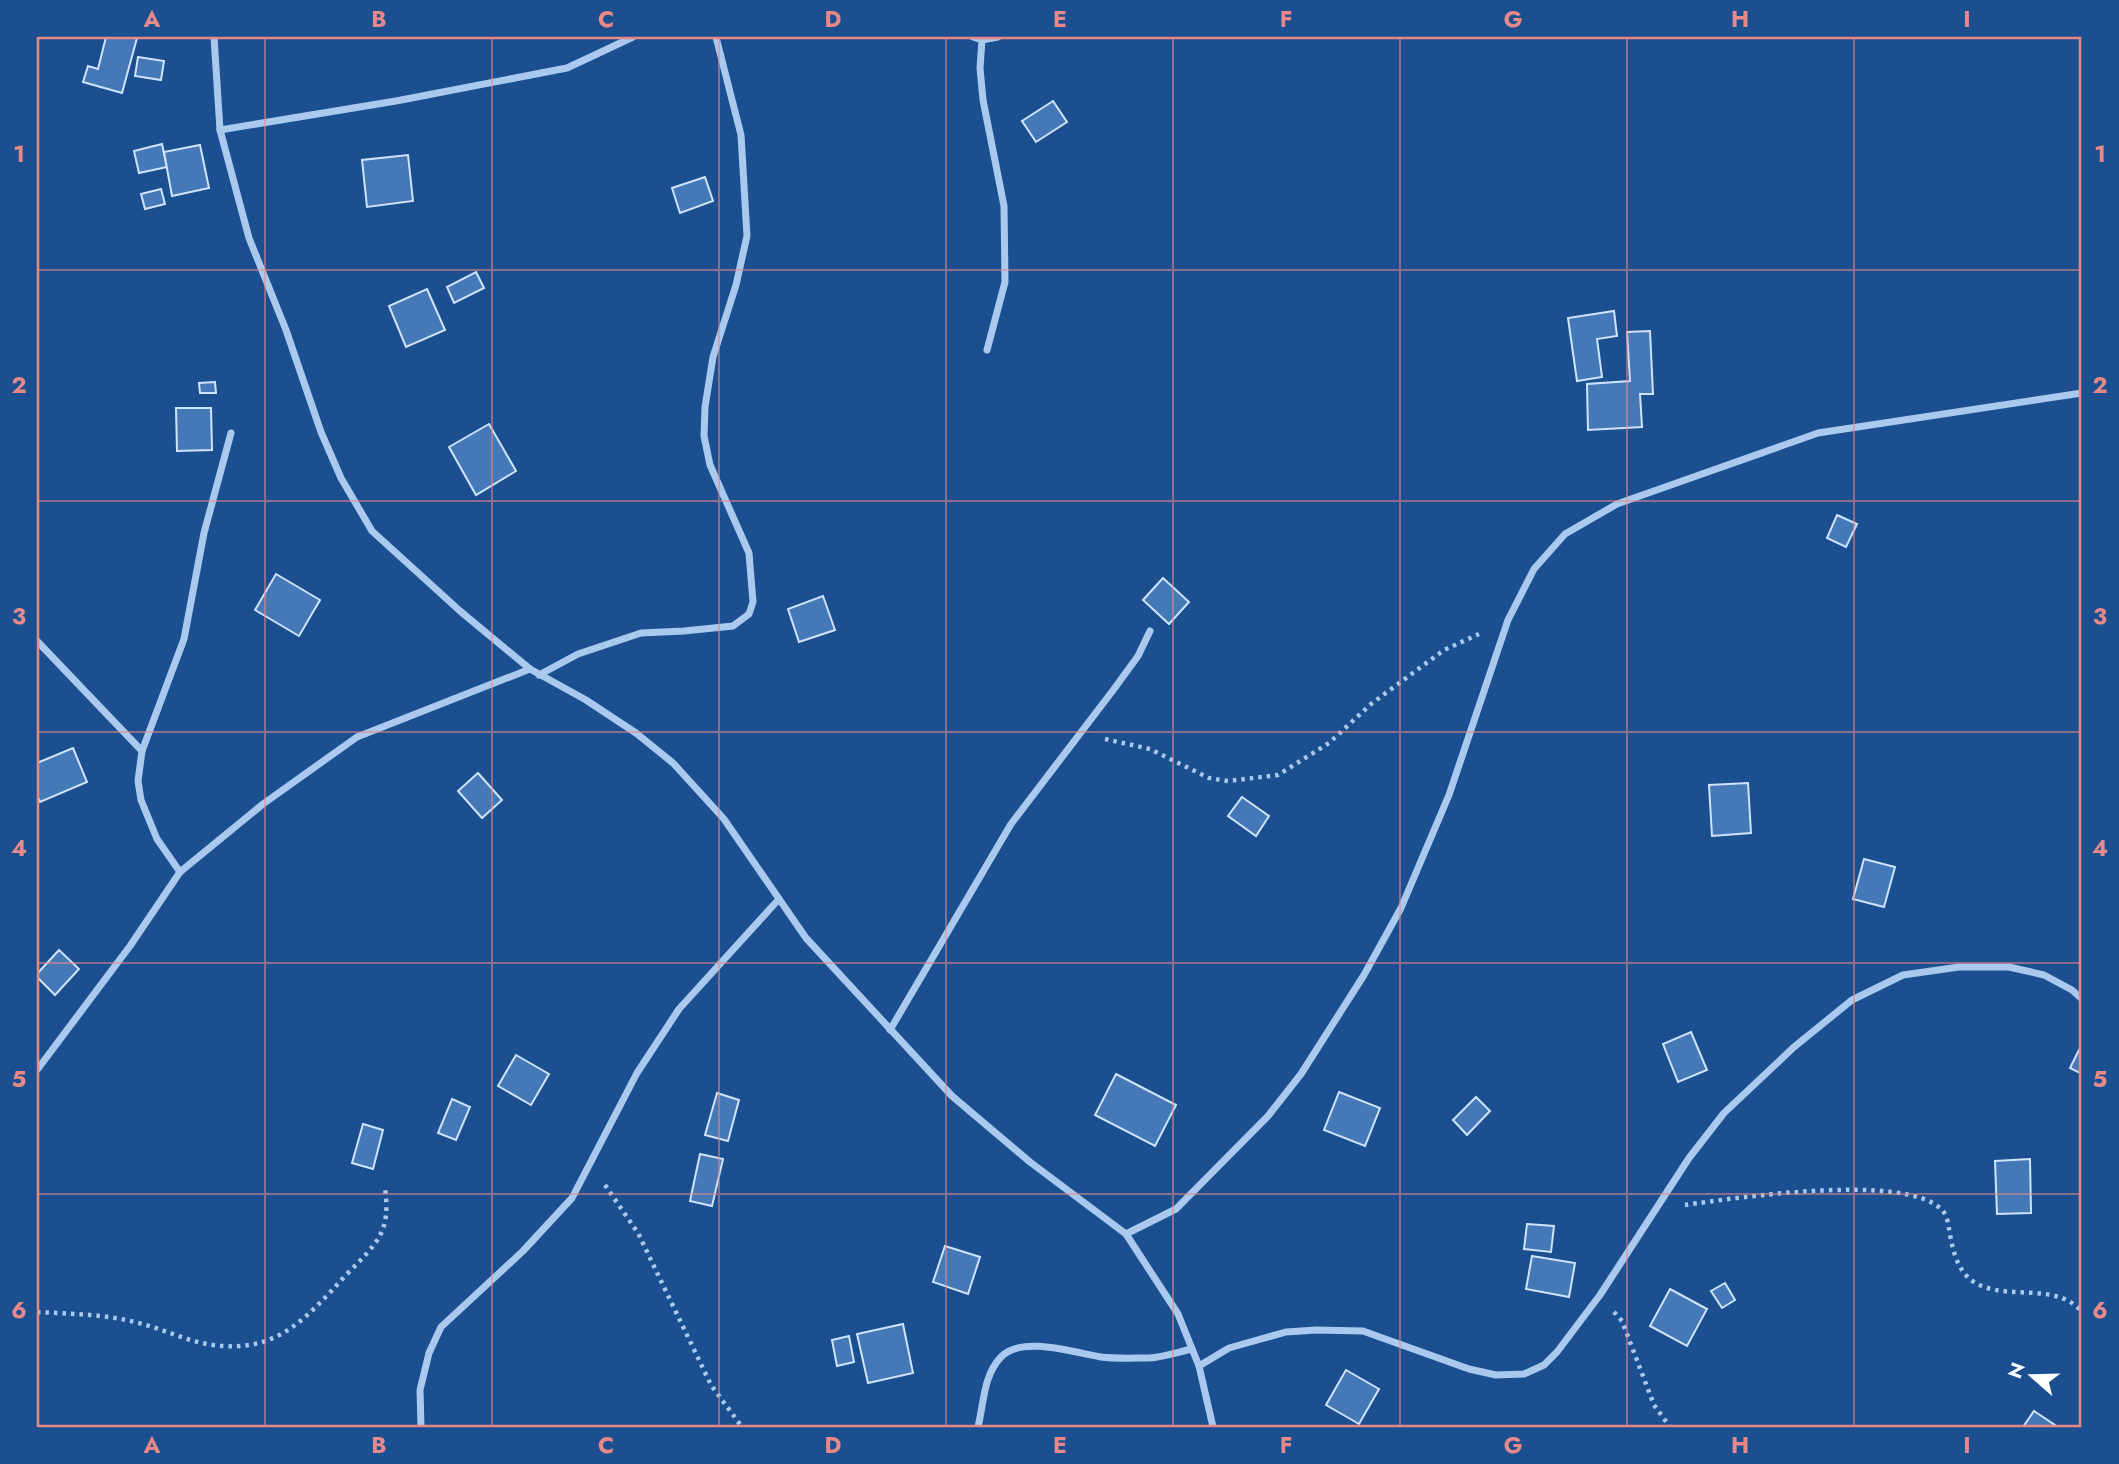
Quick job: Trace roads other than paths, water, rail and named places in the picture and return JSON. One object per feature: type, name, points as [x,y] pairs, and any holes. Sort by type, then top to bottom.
[{"type":"street","points":[[214,37],[220,130],[249,238],[286,330],[321,432],[341,478],[372,531],[460,611],[530,669],[616,719],[673,763],[724,819],[806,938],[952,1096],[1030,1162],[1126,1234],[1178,1314],[1199,1366],[1213,1427]]},
{"type":"street","points":[[220,130],[396,101],[567,68],[634,37]]},
{"type":"street","points":[[539,675],[578,654],[642,633],[733,626],[749,614],[752,602],[749,553],[710,465],[705,436],[705,407],[713,357],[736,285],[747,236],[741,135],[716,37]]},
{"type":"street","points":[[973,37],[982,40],[998,37]]},
{"type":"street","points":[[982,40],[980,68],[983,100],[1004,206],[1005,282],[987,350]]},
{"type":"street","points":[[1126,1234],[1176,1209],[1268,1116],[1301,1074],[1364,975],[1401,908],[1449,795],[1508,621],[1534,569],[1565,534],[1617,504],[1818,433],[2082,393]]},
{"type":"street","points":[[180,872],[157,839],[141,800],[138,781],[142,751],[184,639],[204,533],[231,433]]},
{"type":"street","points":[[890,1030],[1011,824],[1138,656],[1150,631]]},
{"type":"street","points":[[37,641],[142,751]]},
{"type":"street","points":[[37,1070],[130,946],[180,872],[263,804],[358,737],[530,669]]},
{"type":"street","points":[[421,1427],[420,1390],[429,1353],[441,1327],[523,1251],[572,1198],[637,1073],[679,1009],[779,899]]},
{"type":"street","points":[[1199,1366],[1229,1348],[1286,1332],[1363,1331],[1469,1369],[1496,1375],[1524,1374],[1544,1365],[1557,1352],[1600,1295],[1689,1158],[1724,1113],[1794,1047],[1852,1000],[1903,975],[1959,967],[2009,967],[2044,975],[2072,990],[2082,999]]},
{"type":"street","points":[[978,1427],[984,1390],[994,1367],[1003,1354],[1022,1347],[1044,1346],[1103,1357],[1153,1358],[1192,1349]]}]
